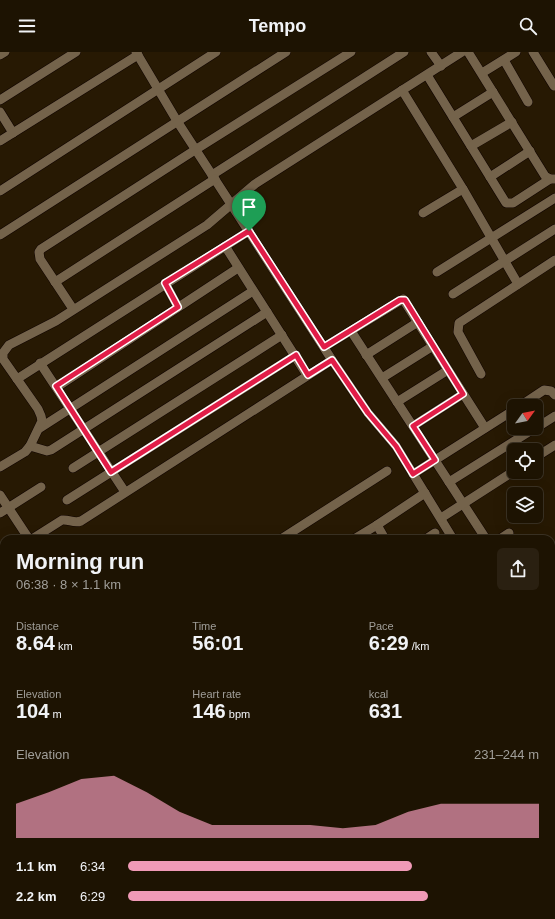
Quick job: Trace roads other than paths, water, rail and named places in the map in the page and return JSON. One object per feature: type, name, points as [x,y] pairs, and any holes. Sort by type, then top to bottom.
[{"type":"street","points":[[0,55],[5,52]]},
{"type":"street","points":[[0,100],[76,52]]},
{"type":"street","points":[[0,191],[216,52]]},
{"type":"street","points":[[0,235],[286,52]]},
{"type":"street","points":[[74,309],[39,256],[41,250],[195,150],[351,52]]},
{"type":"street","points":[[55,282],[404,52]]},
{"type":"street","points":[[431,52],[441,66]]},
{"type":"street","points":[[0,467],[19,456],[30,446],[42,422],[41,416],[3,359],[1,351],[9,345],[56,321],[207,225],[222,214],[231,203],[255,184],[462,52]]},
{"type":"street","points":[[468,52],[545,176],[554,180]]},
{"type":"street","points":[[482,74],[516,52]]},
{"type":"street","points":[[533,52],[554,86]]},
{"type":"street","points":[[0,141],[137,54],[195,150],[332,360],[368,413],[396,446],[451,535]]},
{"type":"street","points":[[504,60],[528,102]]},
{"type":"street","points":[[427,74],[504,201],[510,204],[554,180]]},
{"type":"street","points":[[402,90],[518,284]]},
{"type":"street","points":[[453,117],[493,92]]},
{"type":"street","points":[[0,112],[13,133]]},
{"type":"street","points":[[471,146],[512,122]]},
{"type":"street","points":[[490,177],[530,152]]},
{"type":"street","points":[[423,213],[462,189]]},
{"type":"street","points":[[437,272],[555,198]]},
{"type":"street","points":[[453,294],[555,229]]},
{"type":"street","points":[[17,379],[165,283],[249,231]]},
{"type":"street","points":[[224,246],[308,375]]},
{"type":"street","points":[[481,374],[458,332],[459,323],[555,260]]},
{"type":"street","points":[[56,386],[238,268]]},
{"type":"street","points":[[165,283],[178,307]]},
{"type":"street","points":[[40,428],[253,291]]},
{"type":"street","points":[[324,347],[402,299],[485,428]]},
{"type":"street","points":[[30,446],[47,451],[84,430],[267,312]]},
{"type":"street","points":[[366,354],[418,322]]},
{"type":"street","points":[[351,331],[483,535]]},
{"type":"street","points":[[74,468],[282,335]]},
{"type":"street","points":[[382,378],[433,346]]},
{"type":"street","points":[[67,500],[296,355]]},
{"type":"street","points":[[38,535],[62,520],[66,519],[77,522],[81,520],[332,360]]},
{"type":"street","points":[[40,363],[125,492]]},
{"type":"street","points":[[397,402],[448,370]]},
{"type":"street","points":[[530,399],[544,390],[551,391],[555,395]]},
{"type":"street","points":[[413,426],[463,394]]},
{"type":"street","points":[[413,474],[507,414]]},
{"type":"street","points":[[543,424],[555,416]]},
{"type":"street","points":[[449,482],[525,435]]},
{"type":"street","points":[[543,453],[555,445]]},
{"type":"street","points":[[287,535],[387,471]]},
{"type":"street","points":[[440,518],[507,476]]},
{"type":"street","points":[[0,513],[41,487]]},
{"type":"street","points":[[360,535],[425,493]]},
{"type":"street","points":[[0,495],[26,535]]},
{"type":"street","points":[[376,525],[382,535]]}]
